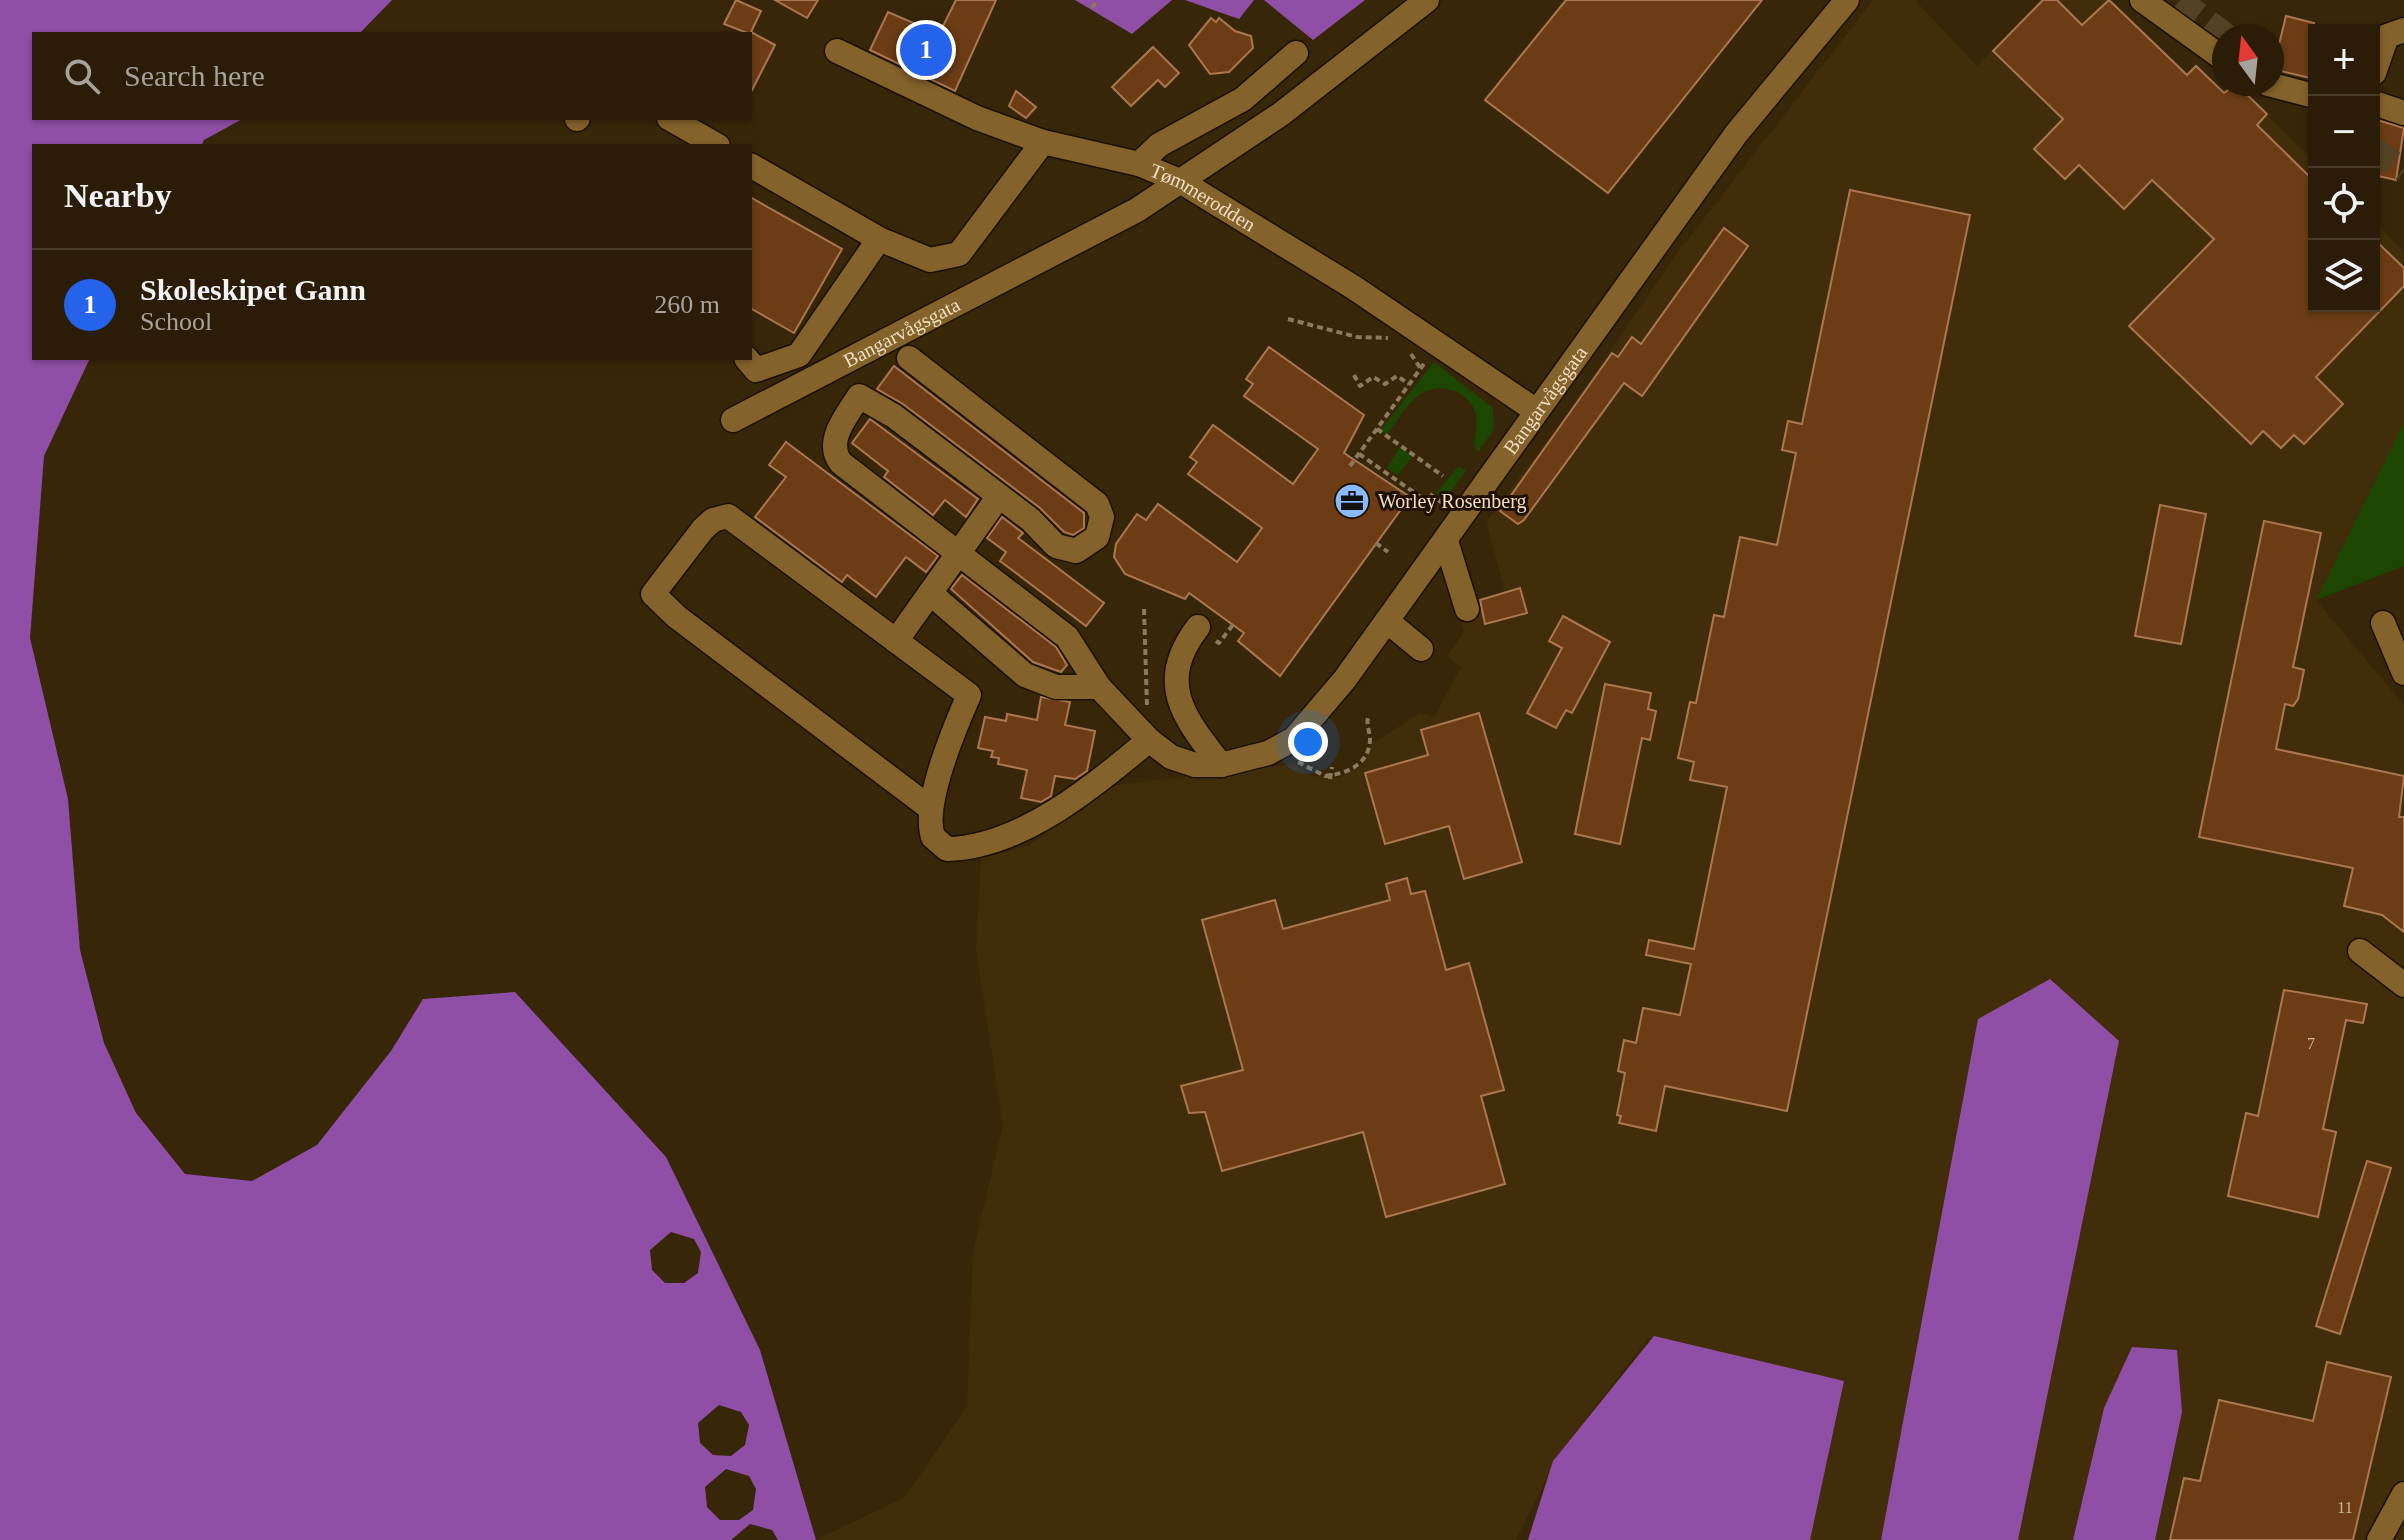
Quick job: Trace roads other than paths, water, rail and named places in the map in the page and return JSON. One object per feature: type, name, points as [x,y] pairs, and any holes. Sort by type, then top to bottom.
[{"type":"street","name":"Bangarvågsgata","points":[[733,420],[1137,210],[1281,114],[1427,0]]},
{"type":"street","name":"Bangarvågsgata","points":[[1153,744],[1185,763],[1221,765],[1268,753],[1294,739],[1345,679],[1446,541],[1535,410],[1736,134],[1847,0]]},
{"type":"street","points":[[2142,0],[2212,50]]},
{"type":"street","points":[[2380,56],[2387,36],[2404,30]]},
{"type":"street","name":"Tømmerodden","points":[[837,51],[977,118],[1043,142],[1139,164],[1180,181],[1353,287],[1535,410]]},
{"type":"street","points":[[1139,164],[1159,145],[1243,99],[1296,53]]},
{"type":"street","points":[[2284,88],[2308,94]]},
{"type":"street","points":[[2380,105],[2404,113]]},
{"type":"street","points":[[672,120],[714,144]]},
{"type":"street","points":[[752,166],[879,239],[930,260],[959,254],[1043,142]]},
{"type":"street","points":[[748,360],[756,370],[799,355],[879,239]]},
{"type":"street","points":[[909,358],[1097,504],[1102,517],[1101,529],[1084,549],[1065,551],[894,416],[859,396],[836,434],[836,456],[860,479],[1067,637],[1099,687],[1153,744],[1090,790],[1038,820],[1001,836],[947,849],[933,837],[930,808],[947,749],[969,695],[728,516],[713,520],[703,529],[653,594],[677,617],[930,808]]},
{"type":"street","points":[[896,641],[999,496]]},
{"type":"street","points":[[1446,541],[1467,609]]},
{"type":"street","points":[[930,593],[1025,675],[1056,687],[1099,687]]},
{"type":"street","points":[[1387,621],[1421,649]]},
{"type":"street","points":[[2383,623],[2404,673]]},
{"type":"street","points":[[1198,627],[1178,662],[1176,684],[1189,726],[1221,765]]},
{"type":"street","points":[[2360,951],[2404,985]]},
{"type":"street","points":[[2379,1540],[2404,1494]]},
{"type":"tunnel","points":[[2180,0],[2212,25]]},
{"type":"tunnel","points":[[2380,153],[2404,171]]},
{"type":"place","name":"Skoleskipet Gann","points":[[926,50]]},
{"type":"place","name":"Worley Rosenberg","points":[[1352,501]]}]
